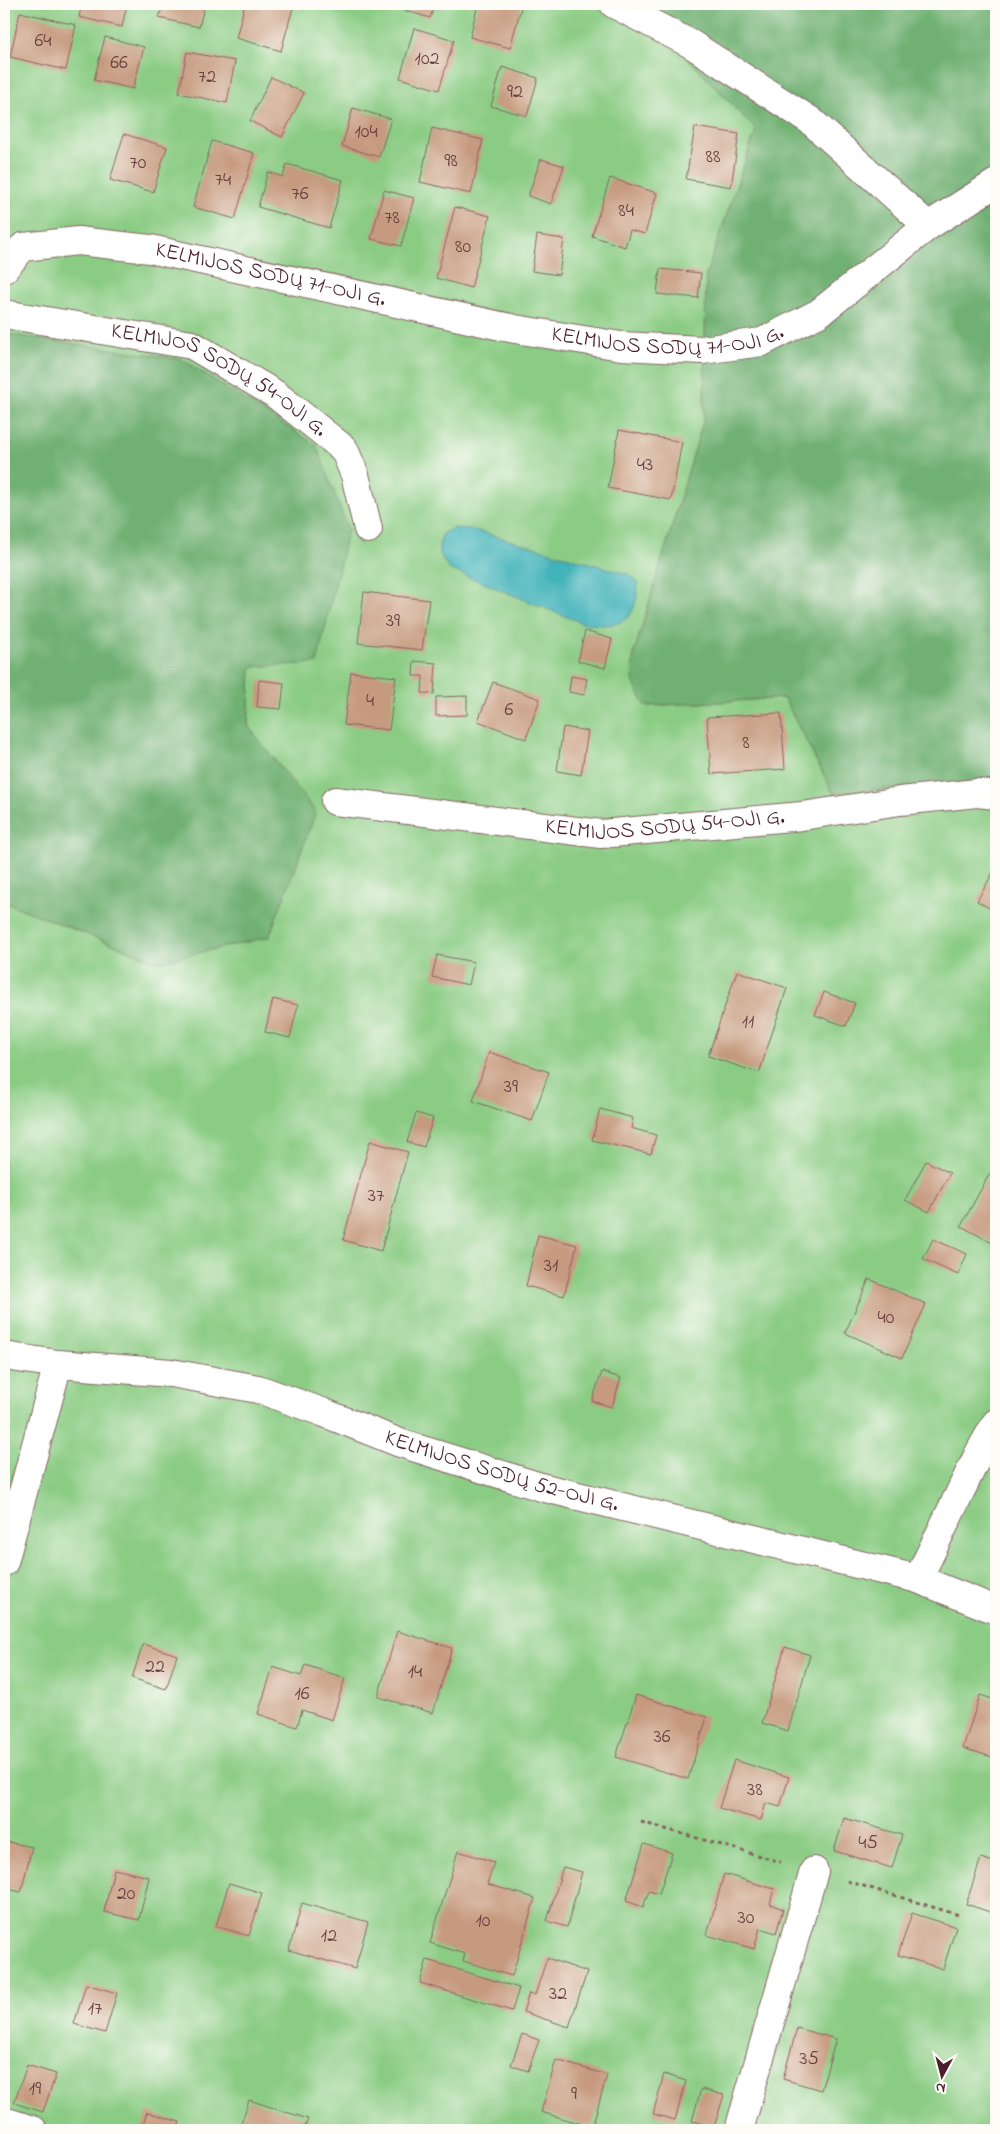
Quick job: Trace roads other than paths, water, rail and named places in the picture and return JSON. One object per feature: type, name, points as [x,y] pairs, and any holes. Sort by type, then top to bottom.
[{"type":"street","points":[[614,4],[691,44],[811,120],[928,226]]},
{"type":"street","name":"KELMIJOS SODŲ 71-OJI G.","points":[[4,269],[23,247],[78,241],[150,249],[515,329],[622,346],[702,350],[762,342],[819,313],[928,226],[996,183]]},
{"type":"street","name":"KELMIJOS SODŲ 54-OJI G.","points":[[4,314],[192,345],[274,394],[344,449],[355,475],[368,529]]},
{"type":"street","name":"KELMIJOS SODŲ 54-OJI G.","points":[[336,801],[601,834],[802,816],[900,801],[976,793],[996,795]]},
{"type":"street","name":"KELMIJOS SODŲ 52-OJI G.","points":[[4,1356],[58,1364],[171,1374],[258,1389],[400,1443],[541,1487],[918,1579],[996,1610]]},
{"type":"street","points":[[4,1562],[58,1364]]},
{"type":"street","points":[[918,1579],[979,1454],[996,1424]]},
{"type":"street","points":[[739,2130],[814,1871]]},
{"type":"street","points":[[4,2121],[33,2130]]},
{"type":"water","points":[[454,528],[471,529],[631,575],[638,584],[634,608],[629,616],[615,624],[582,623],[449,569],[441,556],[439,548],[443,533]]}]
